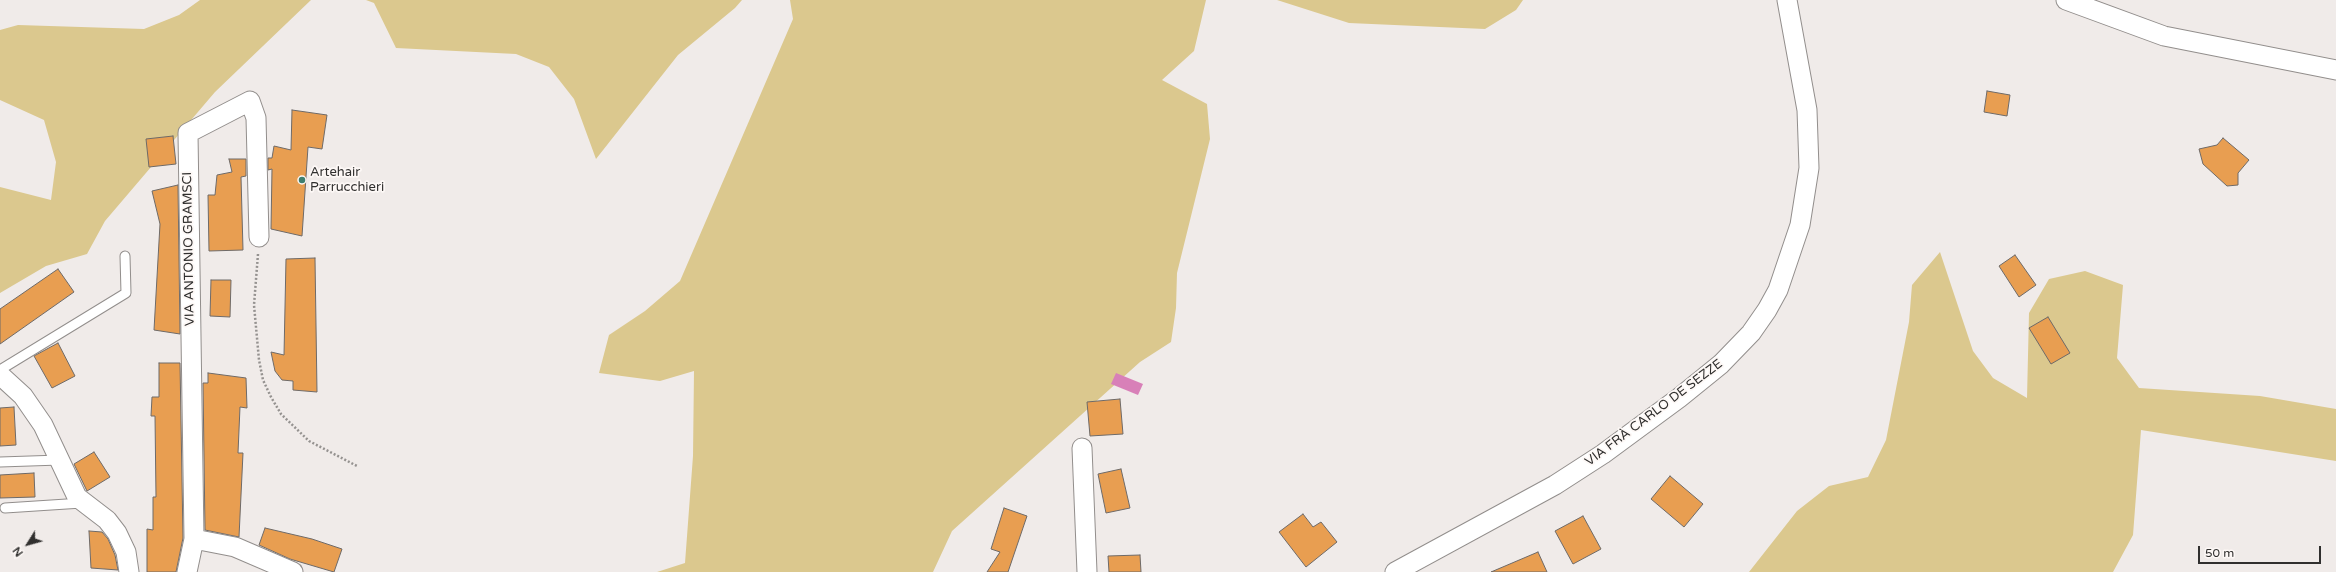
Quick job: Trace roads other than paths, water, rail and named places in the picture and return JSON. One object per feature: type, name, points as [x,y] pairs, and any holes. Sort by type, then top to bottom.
[{"type":"street","name":"VIA FRÀ CARLO DE SEZZE","points":[[1395,572],[1549,489],[1603,454],[1679,398],[1721,364],[1751,333],[1768,310],[1778,290],[1800,225],[1809,168],[1807,110],[1787,0]]},
{"type":"street","points":[[2066,0],[2164,36],[2217,48],[2336,70]]},
{"type":"street","name":"VIA ANTONIO GRAMSCI","points":[[187,572],[194,539],[188,133],[250,101],[256,118],[259,237]]},
{"type":"street","points":[[0,375],[16,389],[36,413],[49,435],[72,490],[82,503],[104,517],[117,533],[126,552],[129,572]]},
{"type":"street","points":[[1082,448],[1087,572]]},
{"type":"street","points":[[194,539],[235,547],[293,572]]},
{"type":"lane","points":[[0,370],[126,293],[125,256]]},
{"type":"lane","points":[[0,462],[60,460]]},
{"type":"lane","points":[[5,508],[82,503]]},
{"type":"place","name":"Artehair Parrucchieri","points":[[302,180]]}]
